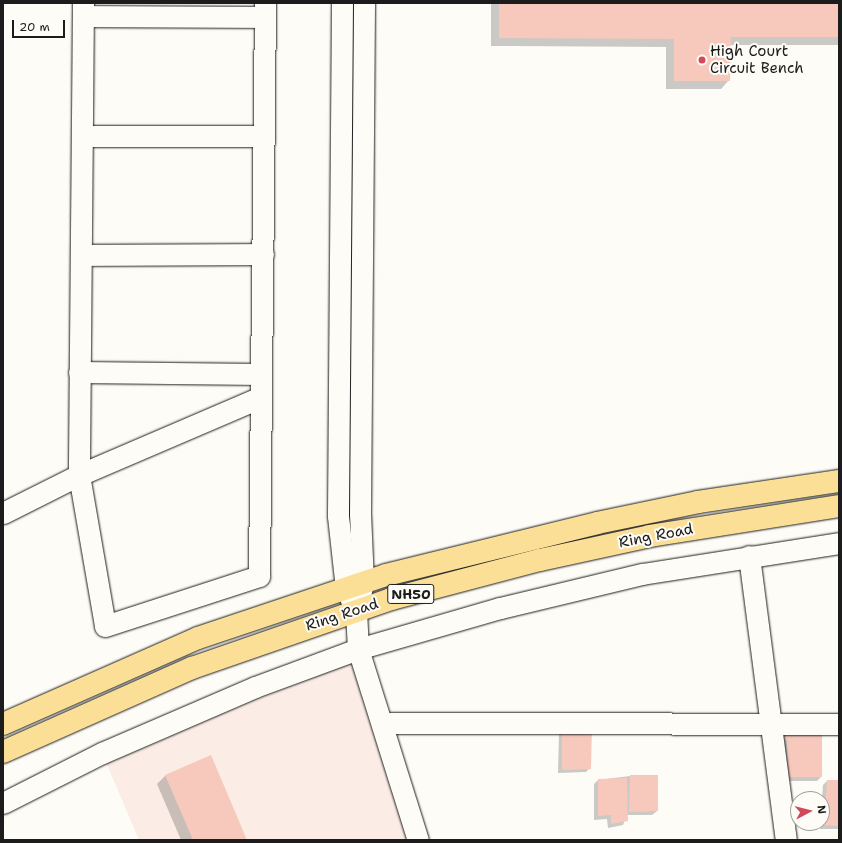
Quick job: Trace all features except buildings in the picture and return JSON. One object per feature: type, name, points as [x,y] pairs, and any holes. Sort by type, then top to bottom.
[{"type":"highway","name":"Ring Road","points":[[3,724],[198,638],[355,585],[597,522],[698,502],[839,481]]},
{"type":"highway","name":"Ring Road","points":[[3,752],[192,668],[356,611],[562,555],[650,536],[839,506]]},
{"type":"street","points":[[342,3],[338,516],[355,585]]},
{"type":"street","points":[[364,3],[360,506],[355,585],[358,649],[418,840]]},
{"type":"street","points":[[83,10],[265,10],[260,576],[105,626],[79,475],[83,10]]},
{"type":"street","points":[[82,136],[264,136]]},
{"type":"street","points":[[81,255],[263,254]]},
{"type":"street","points":[[79,372],[262,374]]},
{"type":"street","points":[[3,513],[79,475],[261,397]]},
{"type":"street","points":[[3,803],[102,753],[255,688],[358,649],[508,606],[642,574],[839,543]]},
{"type":"street","points":[[749,556],[772,722],[786,840]]},
{"type":"street","points":[[382,723],[772,722],[839,724]]},
{"type":"shaded area","points":[[358,649],[418,840],[139,840],[102,753]]},
{"type":"place","name":"High Court Circuit Bench","points":[[702,60]]}]
